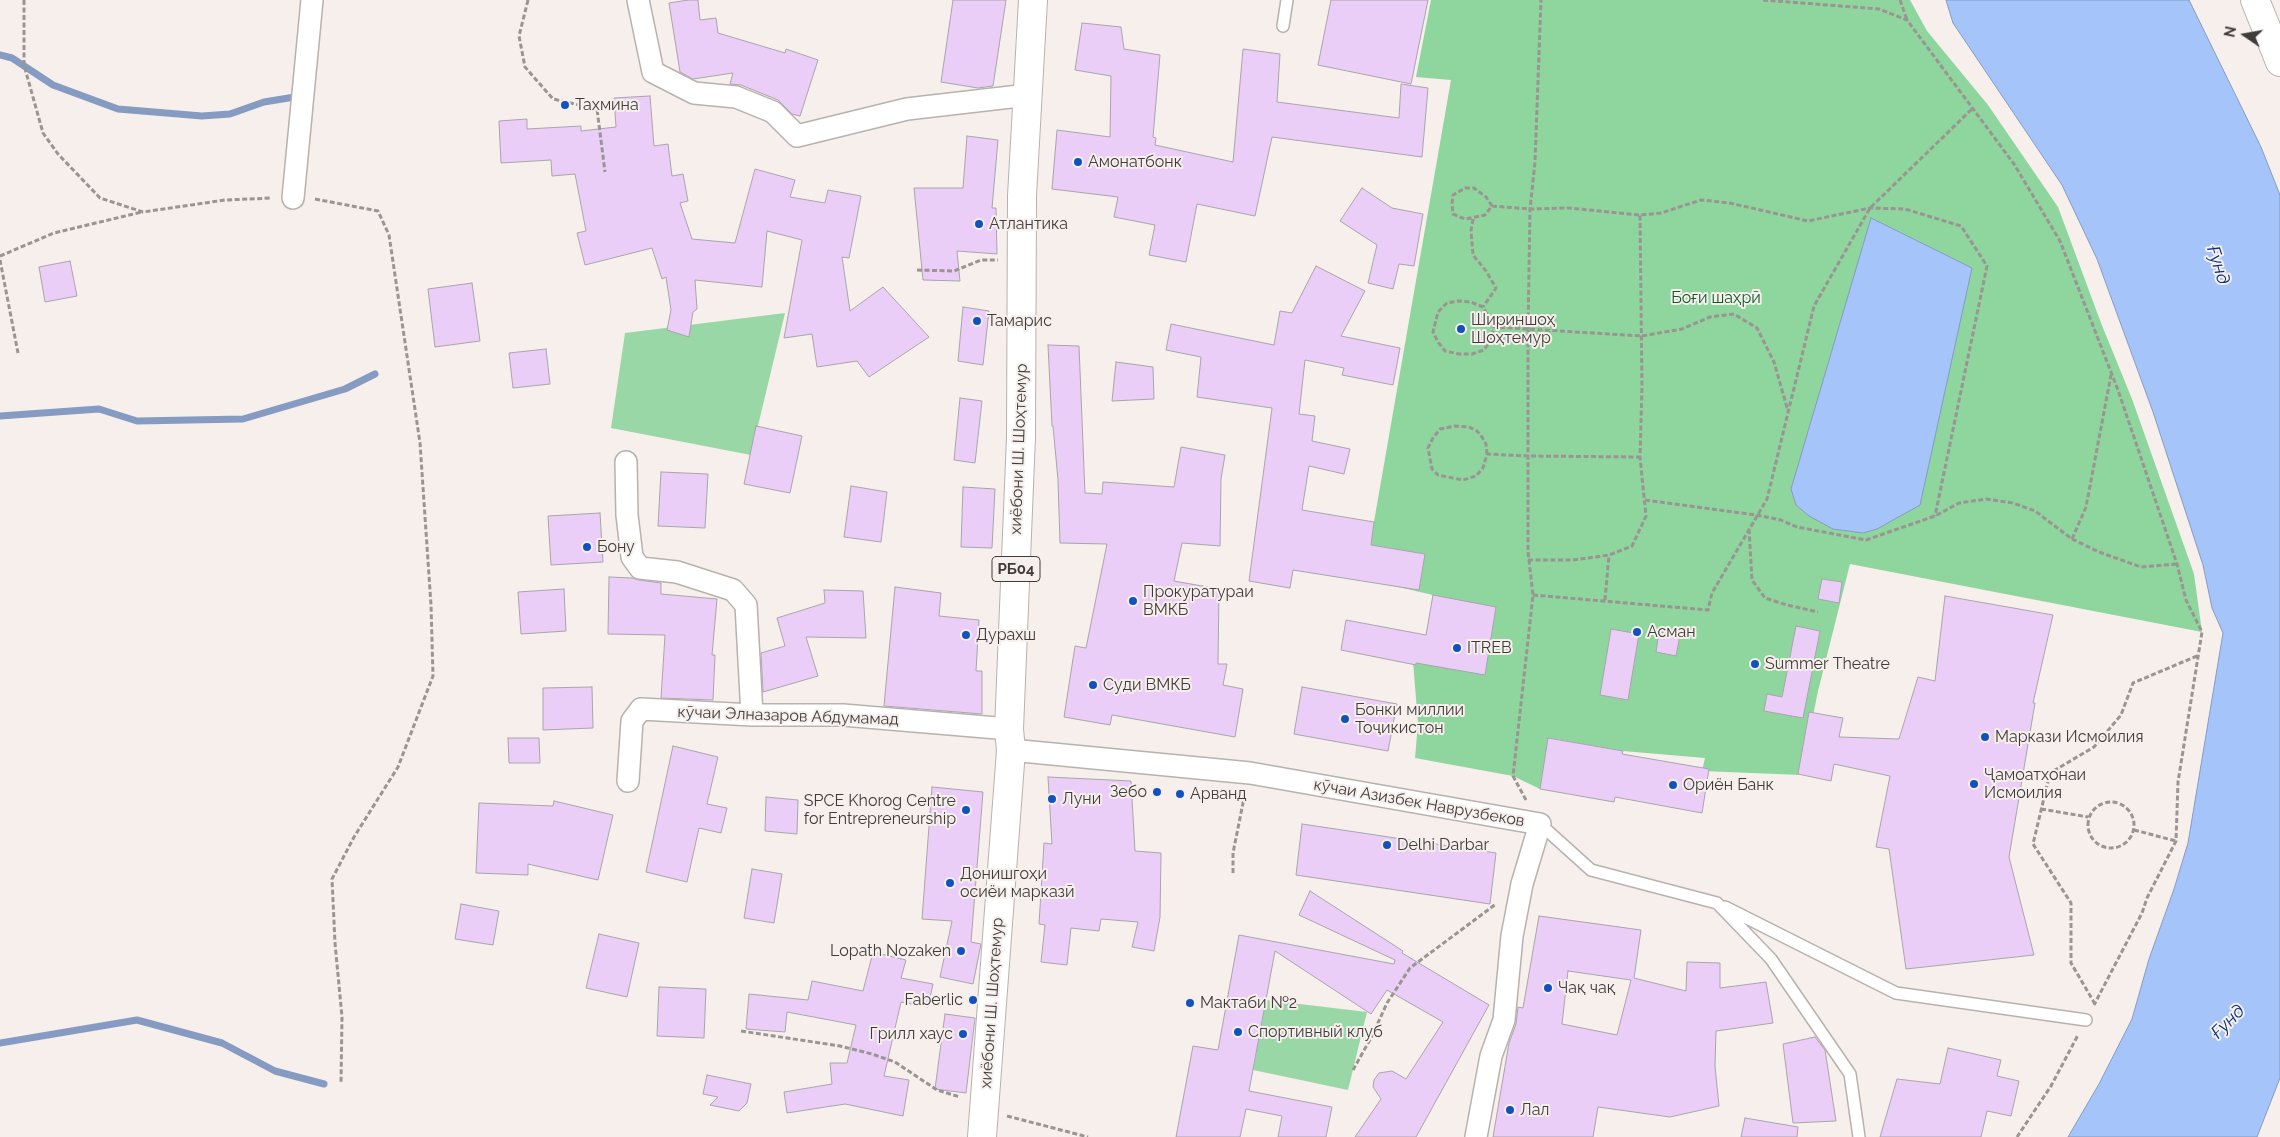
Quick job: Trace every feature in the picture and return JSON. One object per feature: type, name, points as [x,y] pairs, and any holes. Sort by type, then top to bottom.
[{"type":"main road","name":"хиёбони Ш. Шоҳтемур","points":[[984,1118],[1010,739],[1021,436],[1022,196],[1033,0]]},
{"type":"main road","points":[[2255,0],[2280,62]]},
{"type":"street","points":[[293,198],[312,0]]},
{"type":"street","points":[[638,0],[653,72],[694,93],[736,97],[773,112],[797,136],[907,109],[1028,95]]},
{"type":"street","points":[[626,462],[627,515],[632,557],[640,568],[677,572],[733,590],[746,605],[752,716]]},
{"type":"street","name":"кӯчаи Элназаров Абдумамад","points":[[628,781],[632,721],[641,710],[752,716],[843,715],[1010,739]]},
{"type":"street","name":"кӯчаи Азизбек Наврузбеков","points":[[1010,739],[1250,773],[1540,824],[1522,884],[1512,936],[1504,1020],[1491,1056],[1476,1137]]},
{"type":"lane","points":[[1283,26],[1287,0]]},
{"type":"lane","points":[[1540,824],[1591,870],[1717,903],[1896,992],[2086,1020]]},
{"type":"lane","points":[[1717,903],[1772,959],[1850,1074],[1859,1137]]},
{"type":"path","points":[[24,0],[24,66],[43,133],[58,154],[100,198],[142,212]]},
{"type":"path","points":[[528,0],[519,36],[525,67],[553,99],[597,109],[605,172]]},
{"type":"path","points":[[1540,824],[1513,776],[1533,595],[1528,560],[1528,330],[1530,209],[1536,162],[1541,0]]},
{"type":"path","points":[[1762,0],[1878,9],[1907,20]]},
{"type":"path","points":[[1900,0],[1907,20],[2014,164],[2060,241],[2111,373],[2177,564],[2186,600],[2202,632],[2178,782],[2176,841],[2146,898],[2142,913],[2051,1086],[2016,1137]]},
{"type":"path","points":[[1533,595],[1708,610],[1712,593],[1767,499],[1814,306],[1870,208],[1973,108]]},
{"type":"path","points":[[1465,188],[1474,188],[1486,197],[1492,206],[1485,215],[1473,219],[1465,219],[1453,214],[1453,195],[1465,188]]},
{"type":"path","points":[[18,353],[0,258],[54,233],[142,212],[225,200],[308,198],[378,211],[388,234],[420,443],[428,550],[432,676],[398,767],[354,837],[332,879],[335,943],[342,1017],[341,1082]]},
{"type":"path","points":[[1492,206],[1530,209],[1568,208],[1640,215],[1661,213],[1701,200],[1730,203],[1808,221],[1870,208],[1905,209],[1961,226],[1987,266],[1935,516]]},
{"type":"path","points":[[1528,560],[1573,560],[1609,555],[1632,546],[1646,516],[1640,457],[1642,336],[1640,215]]},
{"type":"path","points":[[1473,219],[1471,231],[1473,255],[1486,271],[1496,288],[1483,307]]},
{"type":"path","points":[[917,270],[954,271],[981,260],[1022,260]]},
{"type":"path","points":[[1458,301],[1471,302],[1483,307],[1494,327],[1491,340],[1484,350],[1472,354],[1446,351],[1438,342],[1433,332],[1438,312],[1447,303],[1458,301]]},
{"type":"path","points":[[1494,327],[1642,336],[1682,329],[1710,317],[1734,314],[1757,328],[1774,362],[1789,412]]},
{"type":"path","points":[[2072,539],[2086,507],[2111,373]]},
{"type":"path","points":[[1455,426],[1469,427],[1477,431],[1482,437],[1488,454],[1483,468],[1476,476],[1463,480],[1448,479],[1438,476],[1432,469],[1428,448],[1440,429],[1455,426]]},
{"type":"path","points":[[1488,454],[1640,457]]},
{"type":"path","points":[[1645,500],[1756,515],[1781,520],[1797,528],[1866,540],[1935,516],[1960,503],[1986,499],[2013,503],[2035,511],[2072,539],[2099,552],[2141,568],[2177,564]]},
{"type":"path","points":[[1749,529],[1752,580],[1765,598],[1787,606],[1818,612]]},
{"type":"path","points":[[1605,600],[1609,555]]},
{"type":"path","points":[[2095,1004],[2071,963],[2071,903],[2033,844],[2050,773],[2094,747],[2121,715],[2133,683],[2198,656]]},
{"type":"path","points":[[1233,873],[1233,853],[1250,773]]},
{"type":"path","points":[[2110,801],[2124,806],[2129,811],[2133,816],[2134,830],[2128,842],[2118,848],[2104,848],[2093,842],[2088,830],[2088,817],[2097,806],[2110,801]]},
{"type":"path","points":[[2042,809],[2088,817]]},
{"type":"path","points":[[2134,830],[2176,841]]},
{"type":"path","points":[[1353,1070],[1372,1036],[1387,1003],[1410,968],[1522,884]]},
{"type":"path","points":[[741,1031],[840,1046],[872,1054],[895,1062],[984,1118],[1028,1120],[1088,1137]]},
{"type":"green space","name":"Боғи шаҳрӣ","points":[[1431,0],[1910,0],[1927,31],[1988,105],[2058,207],[2101,323],[2132,399],[2194,574],[2202,632],[1850,564],[1818,691],[1801,775],[1702,771],[1705,758],[1623,751],[1549,738],[1540,789],[1513,776],[1415,758],[1418,723],[1413,661],[1421,663],[1433,595],[1364,579],[1451,80],[1416,77]]},
{"type":"green space","points":[[785,313],[751,455],[611,428],[625,333]]},
{"type":"green space","points":[[1266,1000],[1367,1012],[1348,1090],[1253,1070]]},
{"type":"water","name":"Ғунд","points":[[1946,0],[2189,0],[2261,147],[2280,195],[2280,1078],[2257,1137],[2068,1137],[2099,1084],[2132,1019],[2149,959],[2174,889],[2188,843],[2223,633],[2212,608],[2203,565],[2153,412],[2097,259],[2062,185],[1953,23]]},
{"type":"water","points":[[1871,218],[1972,268],[1920,505],[1877,529],[1863,533],[1833,529],[1809,516],[1796,505],[1791,489]]},
{"type":"building","points":[[698,0],[700,20],[716,18],[718,33],[785,53],[786,49],[818,60],[800,116],[792,114],[778,100],[741,85],[730,84],[733,73],[693,79],[680,72],[669,3]]},
{"type":"building","points":[[953,0],[1006,0],[993,86],[978,88],[941,82]]},
{"type":"building","points":[[1331,0],[1428,0],[1411,84],[1318,65]]},
{"type":"building","points":[[1082,23],[1121,27],[1124,49],[1160,55],[1153,137],[1156,138],[1155,145],[1233,162],[1243,49],[1280,54],[1277,102],[1399,118],[1401,84],[1428,88],[1422,157],[1272,137],[1255,216],[1197,204],[1186,262],[1149,255],[1155,225],[1114,217],[1118,197],[1052,189],[1057,130],[1110,137],[1111,76],[1075,70]]},
{"type":"building","points":[[650,96],[654,146],[668,144],[672,176],[683,174],[688,201],[680,203],[692,239],[735,243],[755,169],[795,180],[790,197],[825,203],[828,190],[861,196],[849,258],[842,257],[850,311],[883,287],[929,337],[869,377],[857,361],[817,367],[812,334],[784,338],[802,240],[767,231],[762,287],[695,280],[697,309],[693,312],[689,337],[667,330],[671,310],[666,277],[662,279],[652,248],[585,265],[577,233],[586,231],[575,174],[552,176],[551,160],[501,163],[499,121],[527,119],[527,129],[581,126],[581,131],[616,127],[614,98]]},
{"type":"building","points":[[967,136],[998,140],[992,208],[996,208],[997,254],[957,251],[960,281],[923,280],[914,188],[963,188]]},
{"type":"building","points":[[1362,188],[1392,208],[1423,214],[1414,266],[1399,264],[1393,289],[1368,283],[1377,245],[1340,221]]},
{"type":"building","points":[[70,261],[77,296],[45,302],[39,267]]},
{"type":"building","points":[[1316,266],[1365,291],[1341,336],[1400,348],[1393,385],[1342,375],[1344,368],[1305,360],[1299,414],[1315,416],[1312,441],[1350,449],[1344,474],[1309,466],[1302,510],[1374,522],[1371,545],[1425,554],[1419,590],[1293,570],[1290,588],[1249,581],[1272,408],[1197,397],[1201,357],[1166,350],[1171,324],[1274,345],[1280,311],[1292,313]]},
{"type":"building","points":[[472,283],[480,341],[435,347],[428,289]]},
{"type":"building","points":[[963,307],[989,311],[983,365],[958,361]]},
{"type":"building","points":[[1048,345],[1079,346],[1085,493],[1102,494],[1103,482],[1174,487],[1181,447],[1225,455],[1221,479],[1220,546],[1182,543],[1174,581],[1219,589],[1218,664],[1227,664],[1223,685],[1243,689],[1235,737],[1112,715],[1110,725],[1064,717],[1075,646],[1086,648],[1107,544],[1060,543],[1058,480],[1052,426]]},
{"type":"building","points":[[546,349],[550,384],[513,388],[509,353]]},
{"type":"building","points":[[1116,362],[1153,367],[1154,399],[1112,401]]},
{"type":"building","points":[[960,398],[982,401],[975,463],[954,460]]},
{"type":"building","points":[[756,426],[802,436],[790,493],[744,484]]},
{"type":"building","points":[[661,472],[708,474],[705,528],[658,526]]},
{"type":"building","points":[[851,486],[887,492],[881,542],[844,537]]},
{"type":"building","points":[[963,487],[995,489],[992,548],[961,547]]},
{"type":"building","points":[[600,513],[603,562],[551,565],[548,516]]},
{"type":"building","points":[[609,577],[632,578],[661,583],[661,594],[717,599],[712,655],[715,655],[713,700],[661,698],[665,635],[608,634]]},
{"type":"building","points":[[1822,579],[1842,582],[1839,603],[1818,599]]},
{"type":"building","points":[[895,587],[941,593],[939,616],[979,620],[976,671],[982,671],[982,714],[884,706]]},
{"type":"building","points":[[564,589],[566,631],[521,634],[518,592]]},
{"type":"building","points":[[824,590],[863,591],[866,638],[806,637],[818,676],[763,692],[761,653],[785,646],[777,618],[825,603]]},
{"type":"building","name":"ITREB","points":[[1433,595],[1496,607],[1485,675],[1416,663],[1416,665],[1341,650],[1346,620],[1426,635]]},
{"type":"building","points":[[1945,596],[2053,615],[2033,703],[2035,703],[2009,857],[2034,955],[1906,969],[1889,849],[1876,847],[1890,776],[1834,764],[1831,781],[1798,774],[1809,712],[1843,718],[1839,737],[1899,739],[1918,677],[1935,681]]},
{"type":"building","points":[[1796,626],[1820,631],[1803,718],[1764,711],[1767,694],[1782,697]]},
{"type":"building","points":[[1611,629],[1639,634],[1628,700],[1600,695]]},
{"type":"building","points":[[1659,632],[1680,635],[1676,656],[1656,652]]},
{"type":"building","points":[[592,687],[593,728],[543,730],[543,688]]},
{"type":"building","name":"Бонки миллии Тоҷикистон","points":[[1302,687],[1397,704],[1388,751],[1294,734]]},
{"type":"building","points":[[508,738],[539,738],[540,763],[509,763]]},
{"type":"building","points":[[1548,738],[1623,751],[1622,754],[1709,769],[1702,813],[1615,797],[1614,802],[1540,789]]},
{"type":"building","points":[[673,746],[718,757],[707,804],[727,808],[721,833],[699,828],[687,882],[646,872]]},
{"type":"building","points":[[1048,777],[1131,781],[1135,851],[1161,853],[1160,917],[1154,951],[1132,947],[1138,922],[1101,919],[1099,931],[1071,928],[1067,965],[1041,962],[1045,925],[1039,924],[1044,843],[1052,844]]},
{"type":"building","name":"Донишгоҳи осиёи марказӣ","points":[[932,787],[983,792],[971,942],[981,944],[973,984],[940,977],[952,921],[922,919]]},
{"type":"building","points":[[766,797],[798,800],[797,834],[765,831]]},
{"type":"building","points":[[554,801],[613,815],[598,880],[528,864],[528,875],[476,873],[479,803],[553,806]]},
{"type":"building","points":[[1302,824],[1496,853],[1490,904],[1296,875]]},
{"type":"building","points":[[752,869],[782,874],[774,923],[744,918]]},
{"type":"building","points":[[1310,891],[1403,951],[1402,953],[1489,1005],[1416,1137],[1355,1137],[1381,1099],[1373,1087],[1374,1080],[1379,1073],[1392,1071],[1406,1079],[1443,1022],[1387,990],[1371,1014],[1275,951],[1249,1091],[1332,1107],[1326,1137],[1278,1137],[1282,1116],[1246,1109],[1240,1137],[1176,1137],[1193,1046],[1218,1050],[1239,935],[1394,964],[1395,960],[1299,915]]},
{"type":"building","points":[[461,904],[499,911],[493,945],[455,939]]},
{"type":"building","points":[[1539,916],[1641,930],[1634,978],[1686,991],[1687,962],[1720,963],[1720,988],[1766,982],[1773,1023],[1716,1031],[1715,1066],[1719,1106],[1670,1117],[1598,1107],[1593,1137],[1493,1137],[1509,1043],[1516,1024],[1518,1007],[1523,1008]],"holes":[[[1568,971],[1631,980],[1617,1035],[1562,1024]]]},
{"type":"building","points":[[599,934],[639,943],[627,997],[586,988]]},
{"type":"building","points":[[873,952],[906,960],[901,978],[933,984],[928,1007],[901,1002],[884,1076],[909,1080],[903,1116],[845,1104],[787,1113],[784,1092],[832,1084],[830,1063],[847,1063],[856,1025],[787,1012],[785,1032],[746,1029],[749,994],[808,1000],[812,981],[863,991]]},
{"type":"building","points":[[659,987],[706,989],[704,1038],[657,1036]]},
{"type":"building","points":[[945,1014],[975,1018],[966,1093],[935,1089]]},
{"type":"building","points":[[1815,1037],[1825,1050],[1836,1121],[1793,1123],[1783,1044]]},
{"type":"building","points":[[1948,1048],[2001,1060],[1997,1076],[2019,1081],[2011,1116],[1987,1111],[1981,1137],[1880,1137],[1897,1079],[1940,1084]]},
{"type":"building","points":[[707,1075],[751,1084],[747,1103],[739,1111],[710,1105],[718,1097],[703,1094]]},
{"type":"building","points":[[1745,1118],[1798,1127],[1797,1137],[1741,1137]]},
{"type":"waterway","points":[[0,55],[12,58],[53,85],[118,109],[202,116],[230,114],[264,102],[301,96]]},
{"type":"waterway","points":[[0,416],[99,409],[137,421],[243,419],[345,389],[375,374]]},
{"type":"waterway","points":[[0,1043],[137,1020],[222,1043],[275,1071],[324,1084]]},
{"type":"place","name":"Тахмина","points":[[565,105]]},
{"type":"place","name":"Амонатбонк","points":[[1078,162]]},
{"type":"place","name":"Атлантика","points":[[979,224]]},
{"type":"place","name":"Тамарис","points":[[977,321]]},
{"type":"place","name":"Шириншоҳ Шоҳтемур","points":[[1461,329]]},
{"type":"place","name":"Бону","points":[[587,547]]},
{"type":"place","name":"Прокуратураи ВМКБ","points":[[1133,601]]},
{"type":"place","name":"Асман","points":[[1637,632]]},
{"type":"place","name":"Дурахш","points":[[966,635]]},
{"type":"place","name":"ITREB","points":[[1457,648]]},
{"type":"place","name":"Summer Theatre","points":[[1755,664]]},
{"type":"place","name":"Суди ВМКБ","points":[[1093,685]]},
{"type":"place","name":"Бонки миллии Тоҷикистон","points":[[1345,719]]},
{"type":"place","name":"Маркази Исмоилия","points":[[1985,737]]},
{"type":"place","name":"Ҷамоатхонаи Исмоилия","points":[[1974,784]]},
{"type":"place","name":"Ориён Банк","points":[[1673,785]]},
{"type":"place","name":"Зебо","points":[[1157,792]]},
{"type":"place","name":"Арванд","points":[[1180,794]]},
{"type":"place","name":"Луни","points":[[1052,799]]},
{"type":"place","name":"SPCE Khorog Centre for Entrepreneurship","points":[[966,810]]},
{"type":"place","name":"Delhi Darbar","points":[[1387,845]]},
{"type":"place","name":"Донишгоҳи осиёи марказӣ","points":[[950,883]]},
{"type":"place","name":"Lopath Nozaken","points":[[961,951]]},
{"type":"place","name":"Чақ чақ","points":[[1548,988]]},
{"type":"place","name":"Faberlic","points":[[973,1000]]},
{"type":"place","name":"Мактаби №2","points":[[1190,1003]]},
{"type":"place","name":"Спортивный клуб","points":[[1238,1032]]},
{"type":"place","name":"Грилл хаус","points":[[963,1034]]},
{"type":"place","name":"Лал","points":[[1510,1110]]}]
